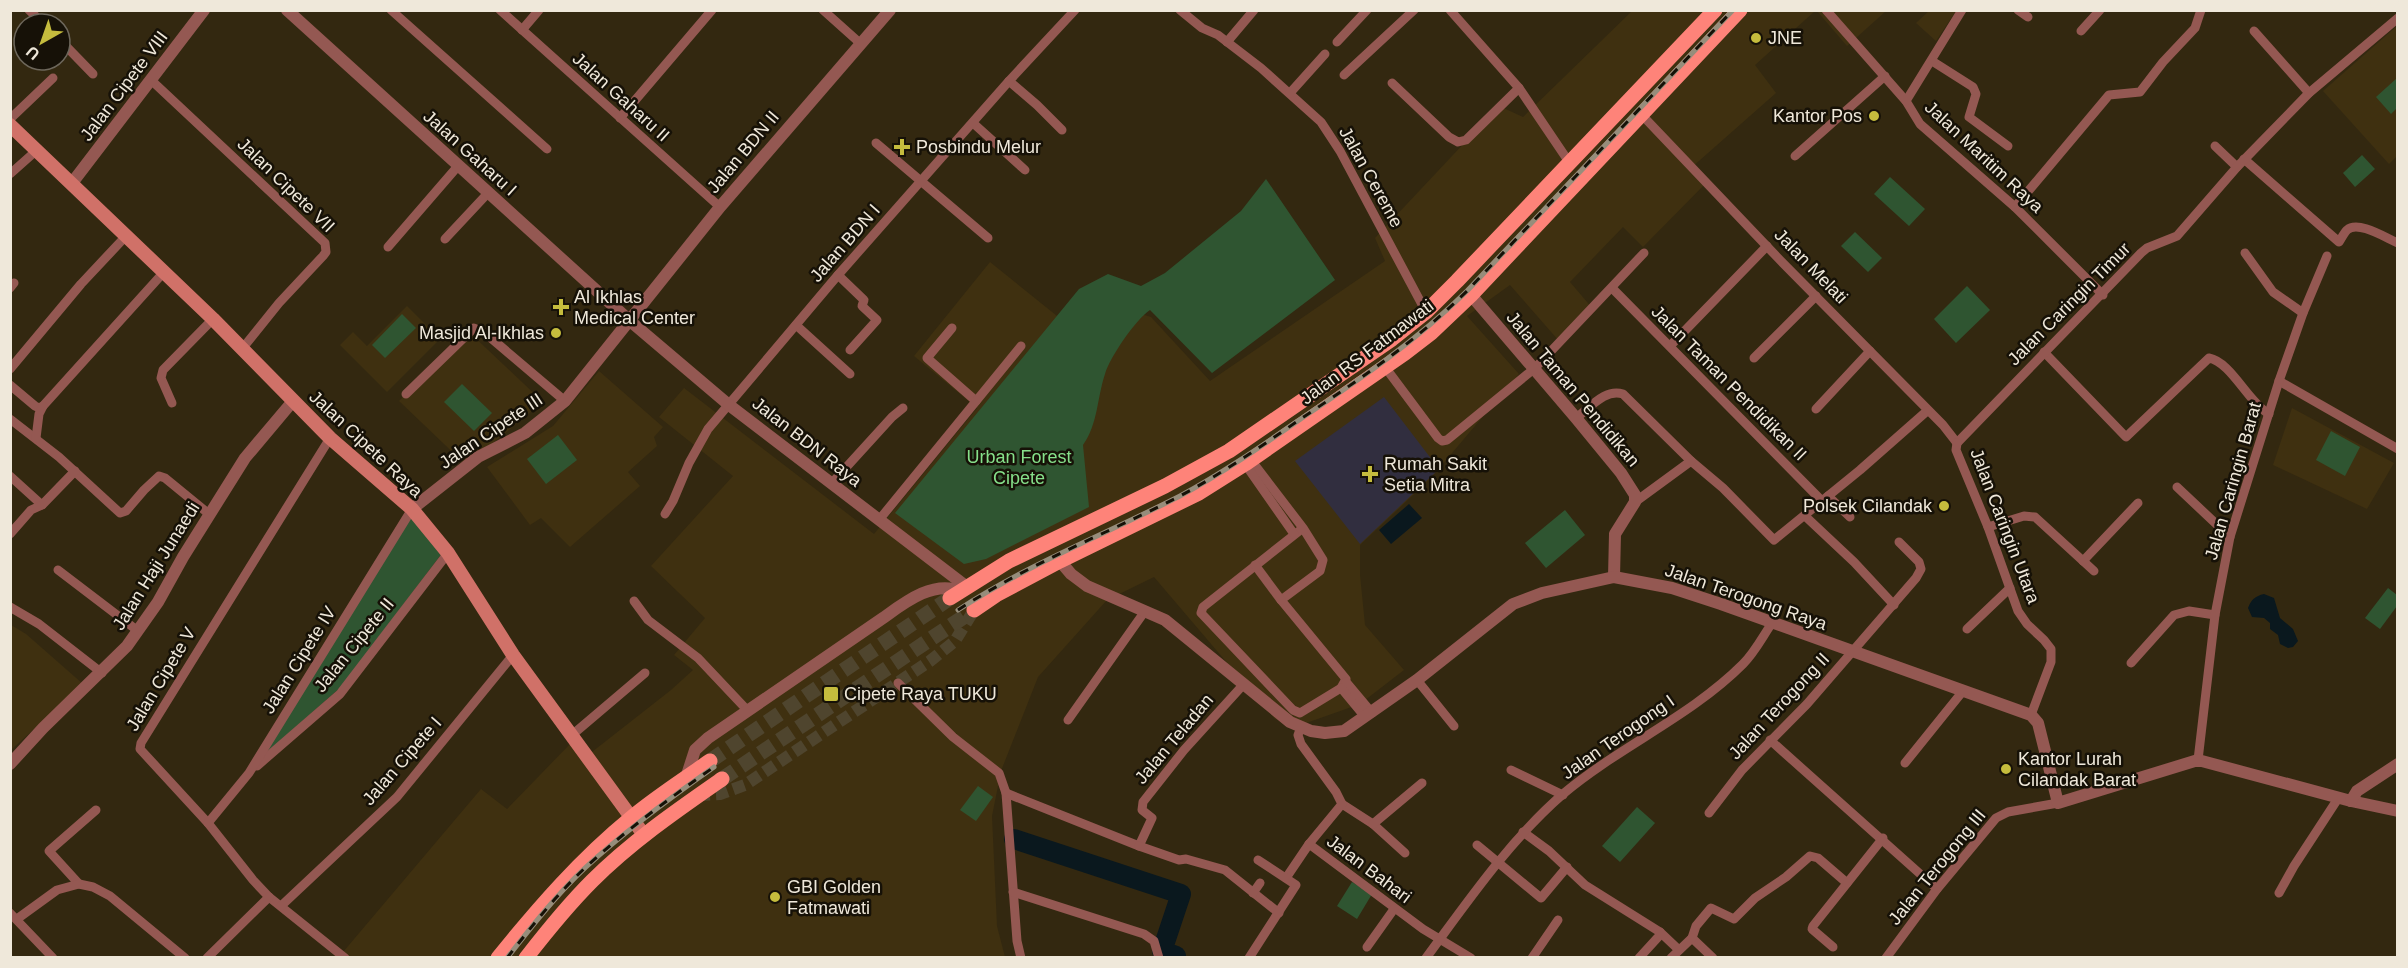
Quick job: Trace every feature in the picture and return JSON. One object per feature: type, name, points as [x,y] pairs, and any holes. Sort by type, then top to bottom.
[{"type":"main road","name":"Jalan RS Fatmawati","points":[[959,592],[1009,561],[1165,486],[1229,450],[1355,366],[1426,312],[1715,10]]},
{"type":"main road","name":"Jalan RS Fatmawati","points":[[974,610],[996,595],[1060,561],[1180,504],[1248,462],[1431,333],[1471,295],[1740,10]]},
{"type":"main road","name":"Jalan Cipete Raya","points":[[10,125],[213,319],[330,438],[412,509],[448,553],[513,655],[644,836]]},
{"type":"main road","points":[[1511,224],[1525,237]]},
{"type":"main road","points":[[498,957],[564,880],[630,818],[710,761]]},
{"type":"main road","points":[[526,957],[557,918],[591,882],[644,836],[722,779]]},
{"type":"street","name":"Jalan Cipete VIII","points":[[72,183],[204,10]]},
{"type":"street","name":"Jalan Gaharu I","points":[[287,10],[630,321]]},
{"type":"street","points":[[391,10],[547,149]]},
{"type":"street","name":"Jalan Gaharu II","points":[[500,10],[720,207]]},
{"type":"street","points":[[522,30],[539,10]]},
{"type":"street","points":[[620,118],[712,10]]},
{"type":"street","points":[[823,10],[861,44]]},
{"type":"street","name":"Jalan BDN II","points":[[630,321],[720,207],[890,10]]},
{"type":"street","name":"Jalan BDN I","points":[[664,514],[673,501],[688,463],[708,429],[838,275],[1009,81],[1076,10]]},
{"type":"street","name":"Jalan Cereme","points":[[1180,10],[1199,26],[1250,59],[1310,110],[1330,135],[1426,312]]},
{"type":"street","points":[[1227,42],[1254,10]]},
{"type":"street","points":[[1337,42],[1367,10]]},
{"type":"street","points":[[1344,75],[1413,10]]},
{"type":"street","points":[[1450,10],[1519,88],[1569,162]]},
{"type":"street","name":"Jalan Maritim Raya","points":[[1826,10],[1906,101],[1920,124],[2015,207],[2103,295]]},
{"type":"street","points":[[1906,101],[1962,10]]},
{"type":"street","points":[[2018,10],[2028,17]]},
{"type":"street","points":[[2081,31],[2100,10]]},
{"type":"street","points":[[2015,207],[2109,95],[2140,92],[2163,62],[2195,28],[2201,10]]},
{"type":"street","name":"Jalan Caringin Timur","points":[[1957,443],[2044,352],[2103,295],[2144,250],[2177,236],[2241,163],[2309,93],[2397,18]]},
{"type":"street","points":[[2254,31],[2309,93]]},
{"type":"street","points":[[72,52],[93,74]]},
{"type":"street","points":[[1290,93],[1325,54]]},
{"type":"street","points":[[1932,61],[1973,87],[1976,94],[1969,117],[2008,146]]},
{"type":"street","points":[[1795,156],[1885,76]]},
{"type":"street","points":[[10,119],[53,78]]},
{"type":"street","name":"Jalan Cipete VII","points":[[151,80],[325,243],[326,252],[323,256],[279,303],[242,349]]},
{"type":"street","points":[[1009,81],[1062,130]]},
{"type":"street","points":[[1392,83],[1449,137],[1458,142],[1466,140],[1519,88]]},
{"type":"street","name":"Jalan Melati","points":[[1641,114],[1957,443]]},
{"type":"street","points":[[973,123],[1025,170]]},
{"type":"street","points":[[876,143],[988,238]]},
{"type":"street","points":[[2215,147],[2241,163],[2339,242],[2348,229],[2354,227],[2371,230],[2397,243]]},
{"type":"street","points":[[10,174],[37,150]]},
{"type":"street","points":[[388,247],[458,166]]},
{"type":"street","points":[[445,239],[488,193]]},
{"type":"street","points":[[10,369],[81,284],[126,236]]},
{"type":"street","points":[[1670,346],[1767,246]]},
{"type":"street","points":[[1385,367],[1438,438],[1444,441],[1534,368],[1644,253]]},
{"type":"street","points":[[2245,253],[2273,292],[2303,313]]},
{"type":"street","name":"Jalan Caringin Barat","points":[[2198,760],[2215,615],[2230,537],[2279,381],[2303,313],[2327,256]]},
{"type":"street","points":[[36,438],[39,414],[43,406],[164,272]]},
{"type":"street","points":[[838,275],[864,300],[862,306],[877,320],[850,350]]},
{"type":"street","name":"Jalan Taman Pendidikan II","points":[[1612,288],[1825,499],[1850,517]]},
{"type":"street","name":"Jalan Taman Pendidikan","points":[[1471,295],[1621,473],[1635,495],[1635,502]]},
{"type":"street","points":[[1754,358],[1816,296]]},
{"type":"street","points":[[172,403],[161,378],[163,370],[213,319]]},
{"type":"street","name":"Jalan Cipete III","points":[[412,509],[478,457],[525,433],[565,401],[630,321]]},
{"type":"street","name":"Jalan BDN Raya","points":[[630,321],[729,405],[879,519],[959,592]]},
{"type":"street","points":[[796,325],[850,374]]},
{"type":"street","points":[[406,394],[474,328],[485,333],[565,401]]},
{"type":"street","points":[[952,328],[927,358],[976,401]]},
{"type":"street","points":[[879,519],[1021,346]]},
{"type":"street","points":[[1816,409],[1870,351]]},
{"type":"street","points":[[2044,352],[2127,437],[2206,360],[2212,358],[2220,362],[2258,405],[2269,414]]},
{"type":"street","points":[[2279,381],[2397,449]]},
{"type":"street","points":[[10,385],[35,406],[39,408],[43,406]]},
{"type":"street","points":[[1576,418],[1607,393],[1623,394],[1691,461],[1723,488],[1774,540],[1927,411]]},
{"type":"street","name":"Jalan Haji Junaedi","points":[[10,764],[42,728],[102,673],[138,631],[245,458],[293,401]]},
{"type":"street","points":[[831,484],[903,408]]},
{"type":"street","points":[[10,418],[75,471],[120,513],[126,512],[159,476],[165,478],[209,514]]},
{"type":"street","name":"Jalan Cipete V","points":[[330,438],[141,743],[143,754],[208,823],[269,897],[345,957]]},
{"type":"street","name":"Jalan Caringin Utara","points":[[1957,443],[1956,450],[1988,527],[2018,611],[2051,649],[2051,662],[2031,715]]},
{"type":"street","points":[[1614,577],[1615,534],[1635,502],[1691,461]]},
{"type":"street","points":[[1248,462],[1298,531],[1323,560],[1323,567],[1281,600]]},
{"type":"street","points":[[10,534],[31,510],[42,505],[75,471]]},
{"type":"street","points":[[10,476],[42,505]]},
{"type":"street","points":[[2177,487],[2230,537]]},
{"type":"street","points":[[2083,561],[2138,503]]},
{"type":"street","name":"Jalan Cipete IV","points":[[208,823],[249,773],[412,509]]},
{"type":"street","points":[[1805,516],[1894,604]]},
{"type":"street","points":[[1988,527],[2024,516],[2036,517],[2094,571]]},
{"type":"street","points":[[1255,565],[1281,600],[1345,675],[1343,685],[1303,713],[1296,712],[1202,616],[1201,612],[1203,607],[1255,565],[1298,531]]},
{"type":"street","name":"Jalan Terogong II","points":[[1709,813],[1735,778],[1807,704],[1915,580],[1921,569],[1919,562],[1899,542]]},
{"type":"street","name":"Jalan Cipete II","points":[[249,773],[340,694],[448,553]]},
{"type":"street","name":"Jalan Terogong Raya","points":[[1060,561],[1071,574],[1087,585],[1165,620],[1277,713],[1301,727],[1325,733],[1344,731],[1369,715],[1513,604],[1542,593],[1614,577],[1672,588],[2031,715]]},
{"type":"street","points":[[58,570],[138,631]]},
{"type":"street","points":[[686,778],[695,750],[708,738],[903,604],[935,588],[944,587],[959,592]]},
{"type":"street","points":[[1967,629],[2010,588]]},
{"type":"street","points":[[634,602],[648,621],[698,658],[748,711]]},
{"type":"street","points":[[10,607],[39,624],[102,673]]},
{"type":"street","points":[[1068,720],[1145,611]]},
{"type":"street","points":[[2131,663],[2167,621],[2178,613],[2189,611],[2215,615]]},
{"type":"street","name":"Jalan Terogong I","points":[[1426,957],[1523,832],[1563,795],[1609,759],[1682,714],[1727,678],[1750,656],[1772,623]]},
{"type":"street","name":"Jalan Cipete I","points":[[281,906],[397,797],[513,655]]},
{"type":"street","points":[[572,735],[645,673]]},
{"type":"street","points":[[1417,680],[1454,726]]},
{"type":"street","points":[[898,682],[953,737],[999,773],[1006,793],[1017,941],[1021,957]]},
{"type":"street","name":"Jalan Teladan","points":[[1139,846],[1152,818],[1142,810],[1143,802],[1184,750],[1243,685]]},
{"type":"street","points":[[1343,685],[1369,715]]},
{"type":"street","points":[[1905,763],[1963,691]]},
{"type":"street","points":[[2031,715],[2038,723],[2058,802],[2198,760],[2397,811]]},
{"type":"street","points":[[1301,727],[1298,735],[1301,744],[1336,792],[1342,804],[1373,824],[1405,853]]},
{"type":"street","points":[[1770,740],[1883,838],[1937,889]]},
{"type":"street","points":[[2279,893],[2294,866],[2345,799],[2397,764]]},
{"type":"street","points":[[1511,770],[1563,795]]},
{"type":"street","points":[[1373,824],[1422,783]]},
{"type":"street","points":[[1006,793],[1139,846],[1179,860],[1186,859],[1225,870],[1279,913]]},
{"type":"street","name":"Jalan Terogong III","points":[[1886,957],[1937,889],[1996,818],[2007,813],[2058,802]]},
{"type":"street","name":"Jalan Bahari","points":[[1342,804],[1309,844],[1394,909],[1471,957]]},
{"type":"street","points":[[79,884],[49,851],[96,810]]},
{"type":"street","points":[[1523,832],[1567,867],[1585,885],[1660,932],[1679,950]]},
{"type":"street","points":[[1833,947],[1812,928],[1883,838]]},
{"type":"street","points":[[1286,878],[1309,844]]},
{"type":"street","points":[[1477,844],[1541,898],[1567,867]]},
{"type":"street","points":[[1671,957],[1692,938],[1696,926],[1711,908],[1734,919],[1755,897],[1786,878],[1810,856],[1818,858],[1847,883]]},
{"type":"street","points":[[1249,957],[1296,885],[1258,860]]},
{"type":"street","points":[[1253,893],[1260,883]]},
{"type":"street","points":[[53,957],[14,916],[57,890],[79,884],[93,887],[110,896],[185,957]]},
{"type":"street","points":[[1013,892],[1144,934],[1154,941],[1159,957]]},
{"type":"street","points":[[207,957],[269,897]]},
{"type":"street","points":[[1367,947],[1394,909]]},
{"type":"street","points":[[1532,957],[1558,920]]},
{"type":"street","points":[[1639,957],[1660,932]]},
{"type":"street","points":[[1692,938],[1711,957]]},
{"type":"shaded area","points":[[1632,11],[1815,11],[1755,65],[1776,93],[1691,168],[1707,182],[1643,247],[1623,227],[1570,282],[1593,309],[1559,341],[1510,285],[1467,316],[1519,374],[1430,479],[1360,545],[1360,575],[1365,625],[1404,670],[1360,704],[1295,727],[1275,719],[1154,577],[1107,600],[1038,677],[1001,771],[992,816],[997,926],[1005,957],[338,958],[481,789],[507,809],[571,743],[583,759],[693,670],[674,655],[705,618],[651,566],[733,476],[659,417],[684,388],[874,534],[977,408],[914,356],[990,262],[1077,332],[1121,308],[1151,317],[1210,381],[1385,261],[1375,238],[1499,106],[1523,117]]},
{"type":"shaded area","points":[[1817,11],[1886,11],[1847,46]]},
{"type":"shaded area","points":[[1929,11],[1956,11],[1936,41],[1916,23]]},
{"type":"shaded area","points":[[2397,26],[2397,156],[2389,164],[2323,91]]},
{"type":"shaded area","points":[[407,306],[440,339],[387,392],[340,345],[353,332],[367,346]]},
{"type":"shaded area","points":[[468,331],[543,402],[466,465],[399,401]]},
{"type":"shaded area","points":[[599,371],[663,427],[654,437],[657,446],[628,472],[640,486],[570,547],[541,518],[530,525],[487,467],[553,426]]},
{"type":"shaded area","name":"Rumah Sakit Setia Mitra","points":[[1384,397],[1439,469],[1360,544],[1295,461]]},
{"type":"shaded area","points":[[2292,408],[2394,463],[2367,509],[2273,465]]},
{"type":"shaded area","points":[[1409,504],[1422,518],[1391,544],[1379,530]]},
{"type":"shaded area","points":[[2264,594],[2274,598],[2280,618],[2293,629],[2298,641],[2293,647],[2288,648],[2280,644],[2278,635],[2270,629],[2270,623],[2264,618],[2252,617],[2249,605],[2256,597]]},
{"type":"shaded area","points":[[11,625],[26,634],[83,684],[11,750]]},
{"type":"green space","points":[[2397,78],[2397,108],[2391,114],[2376,97]]},
{"type":"green space","points":[[2362,155],[2375,169],[2355,187],[2343,173]]},
{"type":"green space","points":[[1890,177],[1925,209],[1909,226],[1874,194]]},
{"type":"green space","name":"Urban Forest Cipete","points":[[1266,179],[1335,280],[1212,373],[1150,310],[1144,315],[1112,358],[1102,383],[1092,428],[1083,445],[1089,507],[986,559],[964,564],[895,513],[1079,289],[1108,274],[1141,286],[1165,273],[1241,211]]},
{"type":"green space","points":[[1855,232],[1882,258],[1868,272],[1841,246]]},
{"type":"green space","points":[[1967,286],[1990,310],[1956,343],[1934,319]]},
{"type":"green space","points":[[402,314],[416,328],[385,358],[372,345]]},
{"type":"green space","points":[[462,384],[492,413],[474,431],[444,402]]},
{"type":"green space","points":[[2331,431],[2360,447],[2345,476],[2316,460]]},
{"type":"green space","points":[[558,435],[577,460],[546,484],[527,459]]},
{"type":"green space","points":[[1565,510],[1585,535],[1546,568],[1525,543]]},
{"type":"green space","points":[[410,513],[443,552],[341,687],[265,754]]},
{"type":"green space","points":[[2388,588],[2397,595],[2397,606],[2380,629],[2365,618]]},
{"type":"green space","points":[[978,786],[993,797],[976,821],[960,810]]},
{"type":"green space","points":[[1637,807],[1655,823],[1620,862],[1602,846]]},
{"type":"green space","points":[[1352,882],[1372,894],[1357,919],[1337,906]]},
{"type":"waterway","points":[[1014,839],[1181,894],[1162,951],[1176,956],[1175,958]]},
{"type":"tunnel","points":[[710,761],[950,598]]},
{"type":"tunnel","points":[[698,795],[720,794],[745,785],[930,661],[955,641],[974,610]]},
{"type":"tunnel","points":[[722,779],[974,610]]},
{"type":"railway","points":[[958,610],[1012,578],[1212,478],[1346,388],[1408,343],[1467,291],[1733,10]]},
{"type":"railway","points":[[507,958],[575,877],[648,815],[714,767]]},
{"type":"place","name":"JNE","points":[[1756,38]]},
{"type":"place","name":"Kantor Pos","points":[[1874,116]]},
{"type":"place","name":"Posbindu Melur","points":[[902,147]]},
{"type":"place","name":"Al Ikhlas Medical Center","points":[[561,307]]},
{"type":"place","name":"Masjid Al-Ikhlas","points":[[556,333]]},
{"type":"place","name":"Rumah Sakit Setia Mitra","points":[[1370,474]]},
{"type":"place","name":"Polsek Cilandak","points":[[1944,506]]},
{"type":"place","name":"Cipete Raya TUKU","points":[[831,694]]},
{"type":"place","name":"Kantor Lurah Cilandak Barat","points":[[2006,769]]},
{"type":"place","name":"GBI Golden Fatmawati","points":[[775,897]]}]
